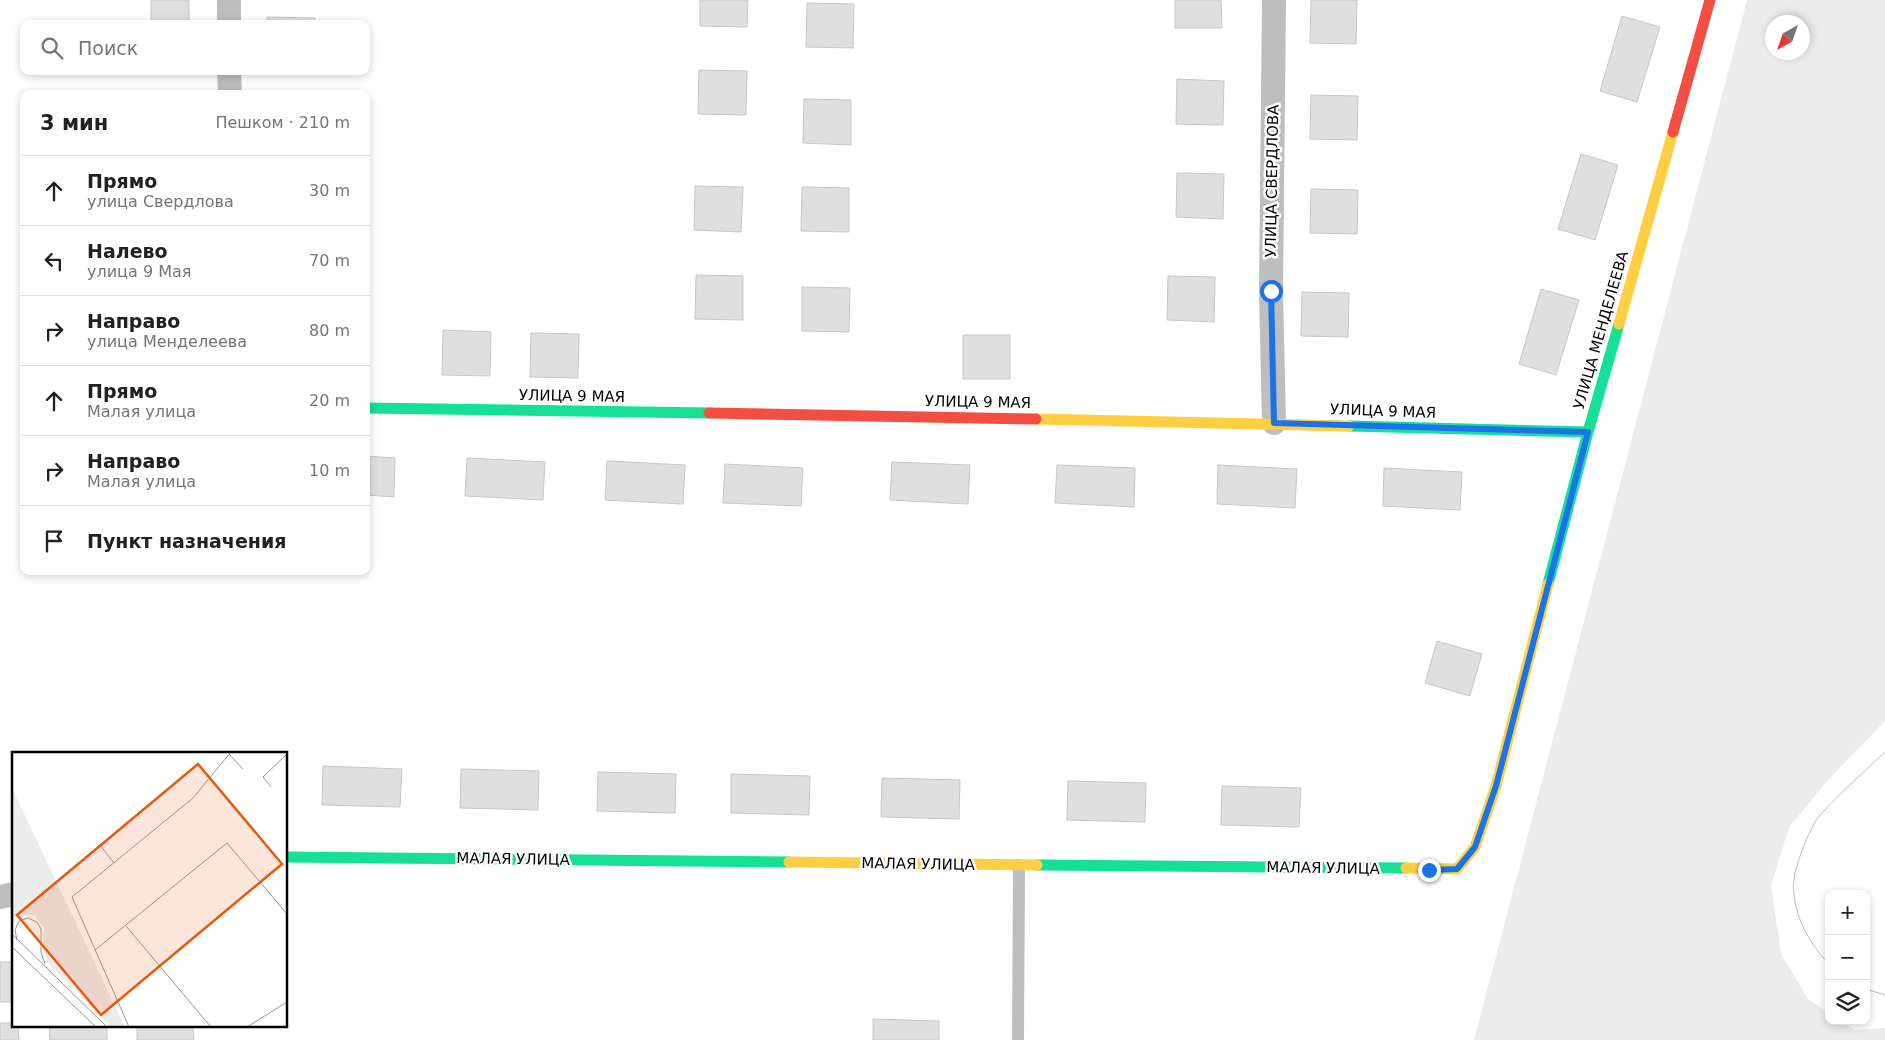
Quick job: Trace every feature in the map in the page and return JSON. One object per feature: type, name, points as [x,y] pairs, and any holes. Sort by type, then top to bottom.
[{"type":"street","points":[[229,0],[229,20]]},
{"type":"street","name":"УЛИЦА СВЕРДЛОВА","points":[[1274,0],[1271,291],[1274,423]]},
{"type":"street","name":"УЛИЦА МЕНДЕЛЕЕВА","points":[[1496,786],[1588,432],[1710,0]]},
{"type":"street","points":[[229,75],[230,90]]},
{"type":"street","name":"УЛИЦА 9 МАЯ","points":[[370,408],[770,413],[1274,423],[1588,432]]},
{"type":"street","name":"МАЛАЯ УЛИЦА","points":[[288,856],[1457,869],[1475,847],[1496,786]]},
{"type":"lane","points":[[1018,1040],[1019,865]]},
{"type":"shaded area","points":[[1747,0],[1885,0],[1885,721],[1830,778],[1790,826],[1771,885],[1781,954],[1808,999],[1825,1010],[1825,1025],[1847,1025],[1854,1030],[1885,1028],[1885,1040],[1474,1040]]},
{"type":"building","points":[[151,0],[189,0],[189,20],[151,20]]},
{"type":"building","points":[[700,0],[748,0],[747,27],[700,26]]},
{"type":"building","points":[[1175,0],[1221,0],[1222,28],[1175,28]]},
{"type":"building","points":[[1311,0],[1357,0],[1356,44],[1310,43]]},
{"type":"building","points":[[807,3],[854,4],[853,48],[806,47]]},
{"type":"building","points":[[1622,16],[1660,27],[1637,102],[1600,91]]},
{"type":"building","points":[[267,17],[315,18],[315,20],[267,20]]},
{"type":"building","points":[[699,70],[747,71],[746,115],[698,114]]},
{"type":"building","points":[[1177,79],[1224,81],[1223,125],[1176,124]]},
{"type":"building","points":[[1311,95],[1358,96],[1357,140],[1310,139]]},
{"type":"building","points":[[804,99],[851,100],[851,145],[803,143]]},
{"type":"building","points":[[1581,154],[1618,165],[1595,240],[1558,229]]},
{"type":"building","points":[[1177,173],[1224,174],[1223,219],[1176,217]]},
{"type":"building","points":[[695,186],[743,187],[741,232],[694,230]]},
{"type":"building","points":[[802,187],[849,188],[849,232],[801,231]]},
{"type":"building","points":[[1311,189],[1358,190],[1357,234],[1310,233]]},
{"type":"building","points":[[696,275],[743,276],[743,320],[695,319]]},
{"type":"building","points":[[1168,276],[1215,277],[1214,322],[1167,320]]},
{"type":"building","points":[[802,287],[850,288],[849,332],[802,331]]},
{"type":"building","points":[[1541,289],[1579,300],[1556,375],[1519,364]]},
{"type":"building","points":[[1302,292],[1349,293],[1348,337],[1301,336]]},
{"type":"building","points":[[443,330],[491,332],[490,376],[442,375]]},
{"type":"building","points":[[531,333],[579,334],[578,378],[530,377]]},
{"type":"building","points":[[963,335],[1010,335],[1010,379],[963,379]]},
{"type":"building","points":[[370,456],[395,458],[394,497],[370,495]]},
{"type":"building","points":[[467,458],[545,462],[543,500],[465,496]]},
{"type":"building","points":[[607,461],[685,465],[683,504],[605,500]]},
{"type":"building","points":[[892,462],[970,465],[968,504],[890,500]]},
{"type":"building","points":[[725,464],[803,468],[801,506],[723,503]]},
{"type":"building","points":[[1057,465],[1135,468],[1134,507],[1055,503]]},
{"type":"building","points":[[1218,465],[1297,469],[1295,508],[1217,504]]},
{"type":"building","points":[[1384,468],[1462,472],[1460,510],[1383,506]]},
{"type":"building","points":[[1437,641],[1482,654],[1470,696],[1425,683]]},
{"type":"building","points":[[323,766],[402,769],[400,807],[322,805]]},
{"type":"building","points":[[461,769],[539,771],[538,810],[460,808]]},
{"type":"building","points":[[598,772],[676,774],[675,813],[597,811]]},
{"type":"building","points":[[731,774],[810,776],[809,815],[731,813]]},
{"type":"building","points":[[882,778],[960,780],[959,819],[881,817]]},
{"type":"building","points":[[1068,781],[1146,783],[1145,822],[1067,820]]},
{"type":"building","points":[[1222,786],[1301,788],[1299,827],[1221,825]]},
{"type":"building","points":[[0,962],[12,962],[12,1002],[0,1002]]},
{"type":"building","points":[[873,1019],[939,1021],[939,1040],[873,1040]]},
{"type":"building","points":[[0,1023],[12,1023],[12,1028],[18,1028],[19,1040],[0,1040]]},
{"type":"building","points":[[49,1028],[107,1028],[107,1040],[50,1040]]},
{"type":"building","points":[[137,1028],[193,1028],[194,1040],[137,1040]]},
{"type":"tram line","points":[[1825,960],[1813,945],[1797,910],[1794,898],[1796,870],[1807,839],[1818,818],[1836,798],[1885,752]]},
{"type":"tram line","points":[[1870,990],[1885,995]]},
{"type":"traffic: fast","points":[[1548,584],[1619,324]]},
{"type":"traffic: fast","points":[[370,408],[709,413]]},
{"type":"traffic: fast","points":[[1349,426],[1588,432]]},
{"type":"traffic: fast","points":[[288,857],[789,862]]},
{"type":"traffic: fast","points":[[1037,865],[1406,868]]},
{"type":"traffic: slow","points":[[1619,324],[1673,132]]},
{"type":"traffic: slow","points":[[1036,419],[1349,426]]},
{"type":"traffic: slow","points":[[1406,868],[1457,869],[1475,847],[1496,786],[1548,584]]},
{"type":"traffic: slow","points":[[789,862],[1037,865]]},
{"type":"traffic: jam","points":[[1673,132],[1710,0]]},
{"type":"traffic: jam","points":[[709,413],[1036,419]]},
{"type":"route","points":[[1271,291],[1274,423],[1588,432],[1496,786],[1475,847],[1457,869],[1429,870]]}]
